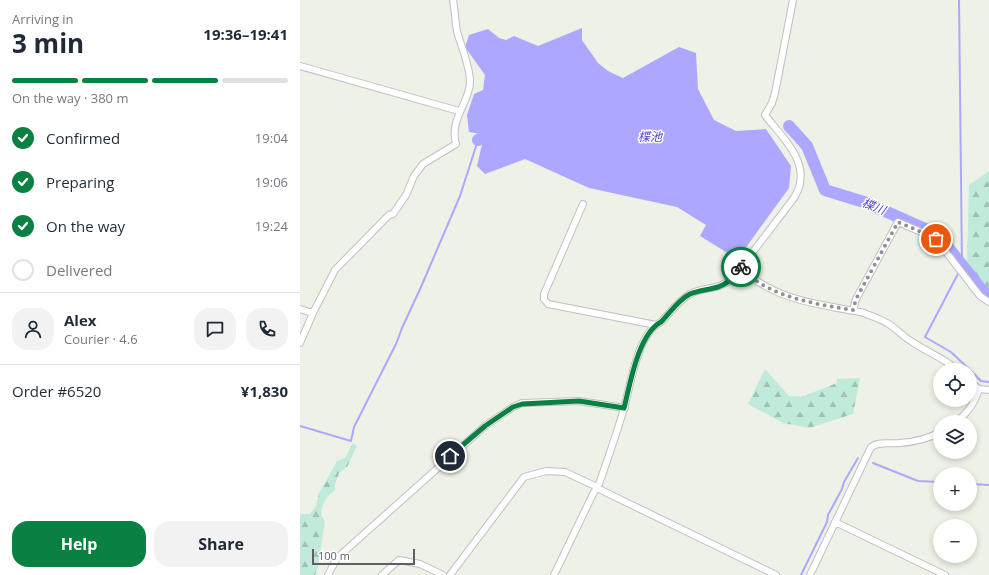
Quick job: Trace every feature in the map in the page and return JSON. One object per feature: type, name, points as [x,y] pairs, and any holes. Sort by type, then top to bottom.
[{"type":"street","points":[[300,343],[313,313],[335,270],[389,215],[392,214],[406,195],[418,170],[431,158],[456,144],[455,128],[459,111],[470,83],[469,72],[457,29],[453,0]]},
{"type":"street","points":[[554,575],[597,487],[624,408],[640,350],[647,336],[656,324],[661,322],[683,299],[702,290],[726,284],[741,267],[794,198],[800,187],[801,169],[799,161],[765,115],[772,103],[775,93],[793,0]]},
{"type":"street","points":[[300,66],[459,111]]},
{"type":"street","points":[[583,204],[544,294],[544,299],[548,304],[656,324]]},
{"type":"street","points":[[853,310],[856,299],[898,222],[936,239],[980,296],[989,302]]},
{"type":"street","points":[[741,267],[749,275],[779,292],[803,300],[853,310],[887,323],[910,341],[929,353],[942,358],[948,363]]},
{"type":"street","points":[[300,309],[313,313]]},
{"type":"street","points":[[964,415],[976,400],[979,388],[989,390]]},
{"type":"street","points":[[328,575],[337,558],[479,431],[513,407],[522,404],[579,401],[624,408]]},
{"type":"street","points":[[810,575],[871,447],[876,444],[899,443],[933,436]]},
{"type":"street","points":[[450,575],[524,478],[546,471],[555,470],[571,474],[610,495],[776,575]]},
{"type":"street","points":[[836,522],[945,575]]},
{"type":"street","points":[[382,575],[399,560],[420,564],[442,575]]},
{"type":"green space","points":[[989,171],[989,289],[967,264],[969,185]]},
{"type":"green space","points":[[765,369],[789,396],[801,397],[837,383],[837,379],[860,378],[853,414],[809,428],[783,423],[748,404]]},
{"type":"green space","points":[[353,443],[357,446],[347,467],[339,473],[335,484],[335,490],[329,495],[322,507],[321,515],[325,521],[318,568],[315,575],[300,575],[300,514],[310,514],[316,506],[319,493],[337,461],[345,458]]},
{"type":"water","name":"楪池","points":[[582,28],[582,40],[598,63],[608,71],[623,78],[679,47],[696,53],[698,89],[714,120],[736,131],[766,129],[791,166],[789,188],[739,257],[734,257],[700,236],[706,225],[677,207],[589,188],[525,159],[485,174],[477,166],[483,140],[481,134],[469,132],[467,115],[474,94],[483,90],[485,75],[465,47],[469,35],[488,29],[499,38],[506,40],[514,36],[538,46]]},
{"type":"waterway","points":[[959,0],[962,266],[925,337],[951,352],[963,363]]},
{"type":"waterway","name":"楪川","points":[[789,126],[807,146],[825,190],[867,203],[939,236],[981,289],[989,296]]},
{"type":"waterway","name":"楪池","points":[[478,140],[496,130]]},
{"type":"waterway","points":[[300,426],[351,441],[354,427],[396,344],[460,196],[478,140]]},
{"type":"waterway","points":[[977,377],[981,381],[989,382]]},
{"type":"waterway","points":[[801,575],[827,522],[828,515],[842,489],[844,482],[858,458]]},
{"type":"waterway","points":[[873,463],[918,481],[933,482]]},
{"type":"waterway","points":[[977,484],[989,485]]},
{"type":"way so far","points":[[741,267],[758,281],[779,292],[803,300],[853,310],[856,299],[898,222],[936,239]]},
{"type":"route","points":[[450,456],[485,426],[513,407],[522,404],[579,401],[624,408],[640,350],[647,336],[656,324],[661,322],[683,299],[691,294],[726,284],[733,278],[741,267]]}]
